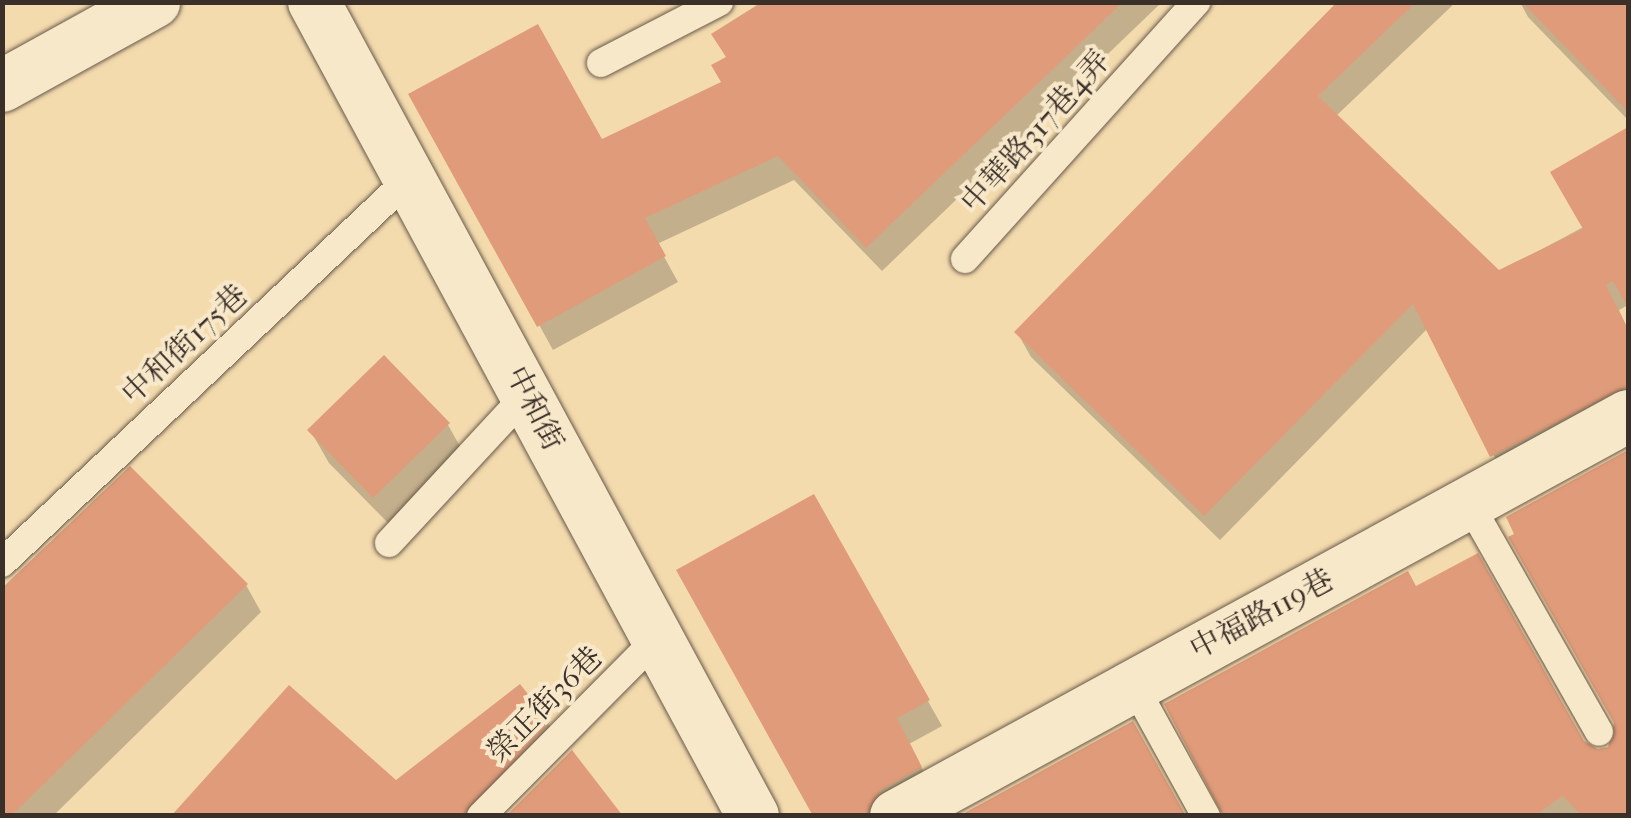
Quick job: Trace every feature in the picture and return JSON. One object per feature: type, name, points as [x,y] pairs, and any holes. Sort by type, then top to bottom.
[{"type":"street","points":[[2,86],[154,2]]},
{"type":"street","name":"中和街","points":[[314,2],[413,175],[655,640],[754,816]]},
{"type":"street","name":"中福路119巷","points":[[896,816],[1628,416]]},
{"type":"lane","points":[[600,63],[719,2]]},
{"type":"lane","name":"中華路317巷4弄","points":[[965,260],[1196,2]]},
{"type":"lane","name":"中和街175巷","points":[[2,563],[413,175]]},
{"type":"lane","points":[[389,543],[527,394]]},
{"type":"lane","points":[[1469,503],[1599,732]]},
{"type":"lane","name":"榮正街36巷","points":[[482,816],[655,640]]},
{"type":"lane","points":[[1132,684],[1206,816]]},
{"type":"building","points":[[762,2],[1123,2],[866,248],[778,156],[645,218],[666,256],[537,327],[408,94],[538,24],[602,139],[721,82],[711,65],[726,57],[711,34]]},
{"type":"building","points":[[1337,2],[1416,2],[1318,96],[1499,270],[1583,229],[1550,172],[1628,127],[1628,307],[1613,281],[1606,285],[1628,329],[1628,386],[1490,457],[1413,304],[1204,516],[1014,332]]},
{"type":"building","points":[[1522,2],[1628,2],[1628,112]]},
{"type":"building","points":[[384,355],[450,423],[373,498],[307,430]]},
{"type":"building","points":[[1628,450],[1628,816],[1582,816],[1563,796],[1534,816],[1223,816],[1164,704],[1408,571],[1416,586],[1478,553],[1584,741],[1598,749],[1608,747],[1614,723],[1508,537],[1514,534],[1506,517]]},
{"type":"building","points":[[130,466],[248,584],[11,816],[2,816],[2,588]]},
{"type":"building","points":[[814,494],[930,700],[897,718],[922,767],[881,790],[866,816],[813,816],[676,570]]},
{"type":"building","points":[[520,684],[550,722],[464,816],[171,816],[289,685],[396,780]]},
{"type":"building","points":[[1133,721],[1186,816],[959,816]]},
{"type":"building","points":[[572,750],[623,816],[506,816]]}]
